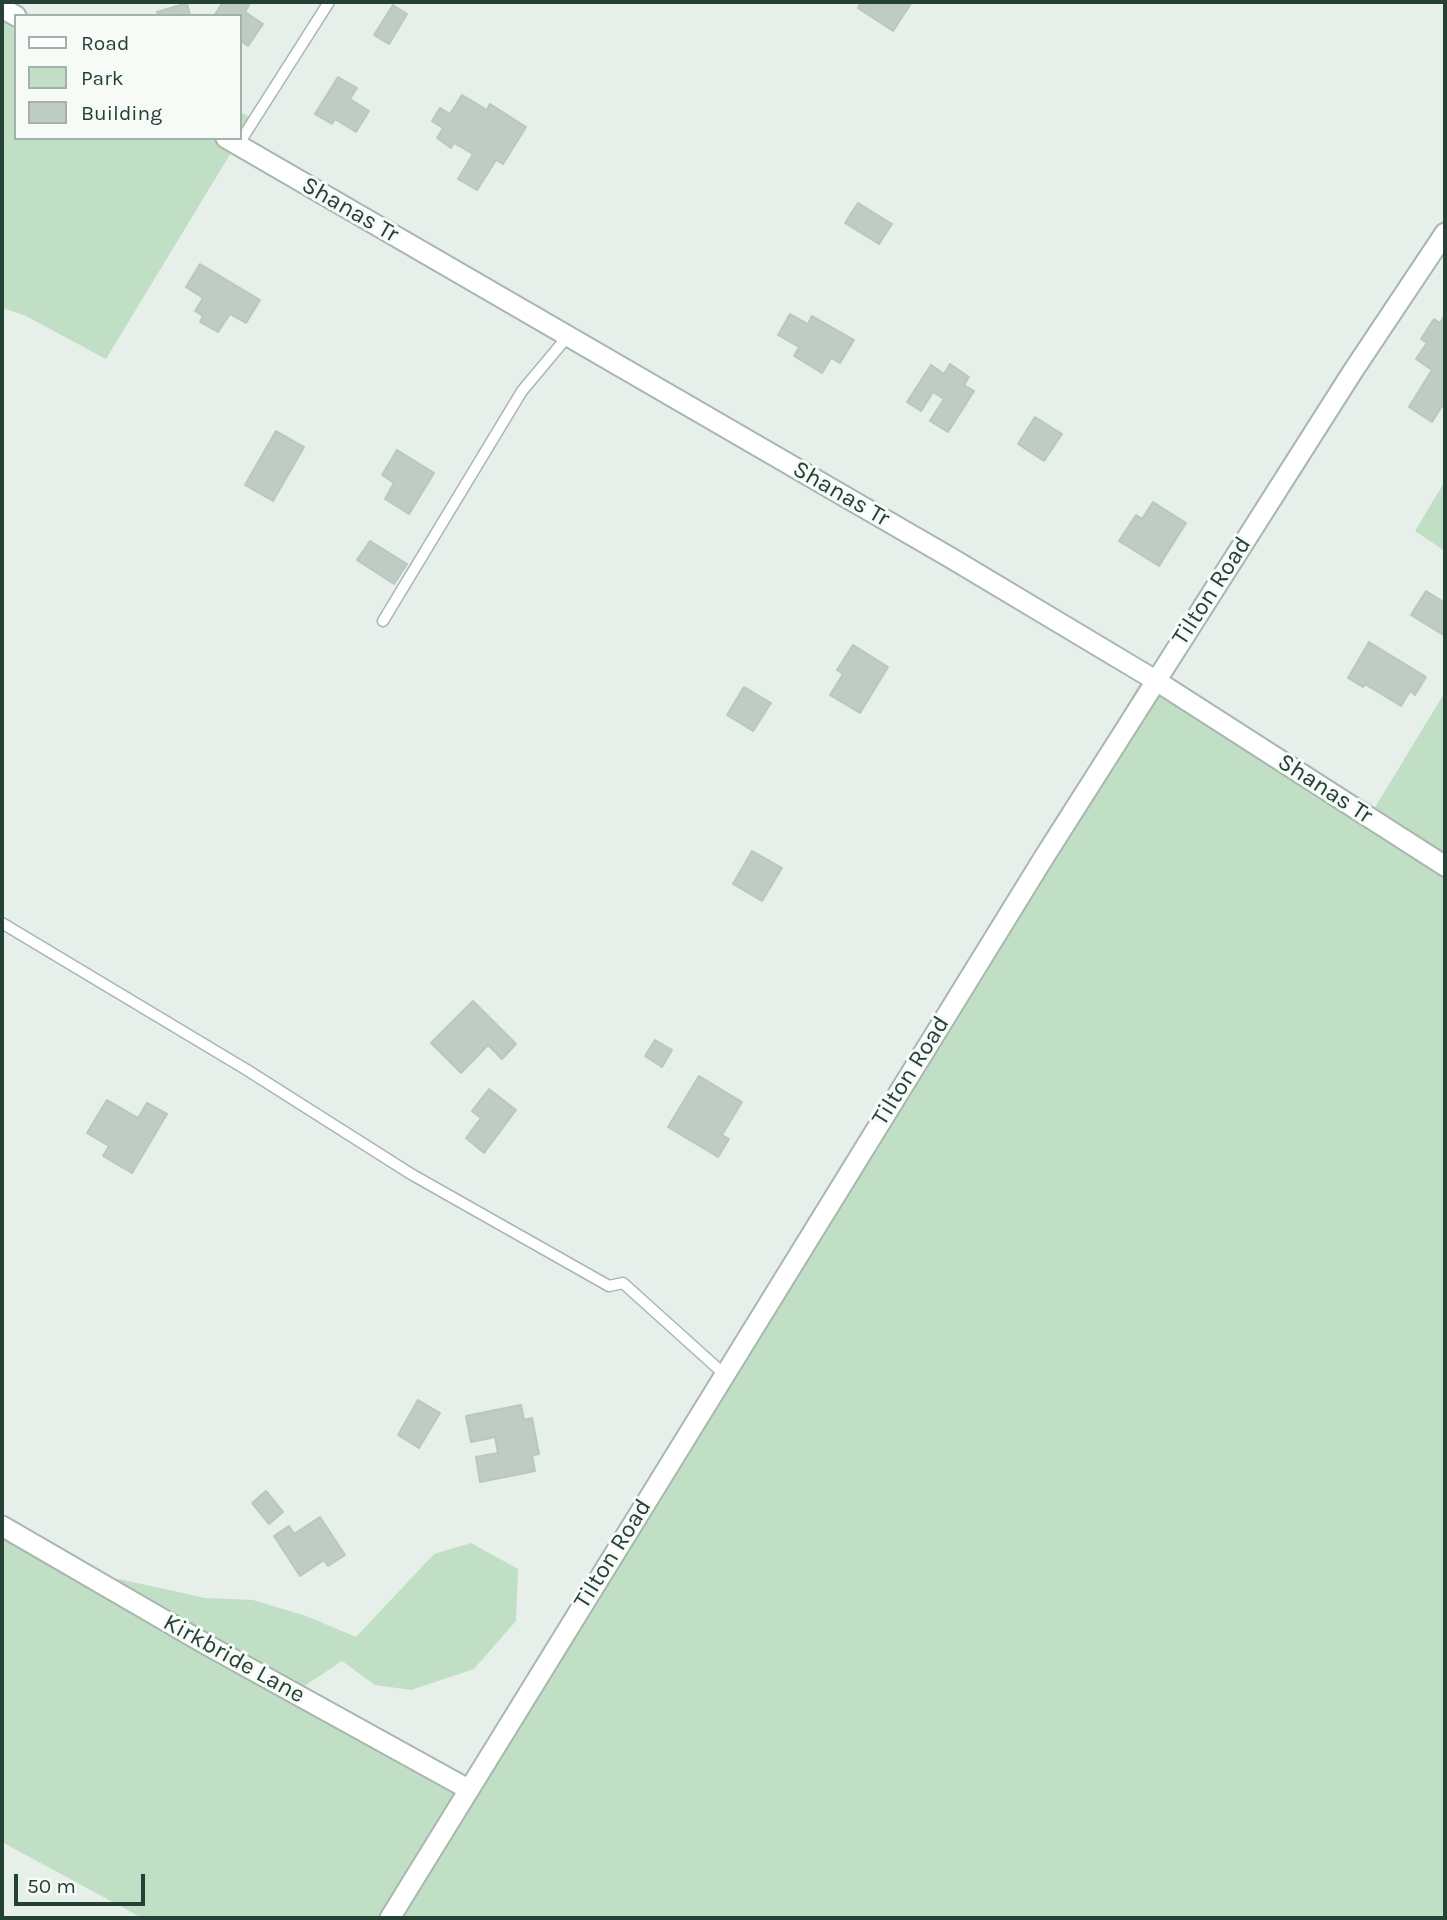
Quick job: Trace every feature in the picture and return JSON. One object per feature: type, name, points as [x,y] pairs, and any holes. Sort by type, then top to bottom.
[{"type":"street","name":"Shanas Tr","points":[[232,142],[951,558],[1155,680],[1445,866]]},
{"type":"street","name":"Tilton Road","points":[[390,1918],[1155,680],[1445,233]]},
{"type":"street","name":"Kirkbride Lane","points":[[2,1526],[209,1646],[468,1789]]},
{"type":"lane","points":[[242,128],[329,2]]},
{"type":"lane","points":[[383,621],[522,391],[568,336]]},
{"type":"lane","points":[[2,923],[247,1070],[411,1174],[610,1286],[624,1283],[724,1374]]},
{"type":"green space","points":[[2,2],[30,14],[14,14],[14,140],[239,140],[106,359],[24,315],[2,308]]},
{"type":"green space","points":[[242,113],[252,118],[242,135]]},
{"type":"green space","points":[[1445,481],[1445,551],[1415,531]]},
{"type":"green space","points":[[1144,676],[1368,819],[1445,692],[1445,1918],[142,1918],[2,1842],[2,1525],[106,1586],[119,1579],[205,1598],[253,1600],[306,1616],[356,1637],[434,1554],[471,1543],[518,1569],[516,1621],[474,1669],[411,1690],[375,1685],[342,1661],[303,1687],[464,1795],[986,949]]},
{"type":"building","points":[[223,2],[244,2],[249,5],[245,12],[263,24],[248,46],[242,42],[242,14],[215,14]]},
{"type":"building","points":[[861,2],[912,2],[893,31],[858,8]]},
{"type":"building","points":[[187,3],[190,14],[158,14]]},
{"type":"building","points":[[393,5],[407,14],[389,44],[374,35]]},
{"type":"building","points":[[338,77],[357,88],[350,99],[369,111],[356,132],[335,119],[332,124],[315,114]]},
{"type":"building","points":[[462,95],[487,110],[490,104],[526,127],[503,164],[496,160],[477,190],[458,179],[473,154],[454,143],[451,148],[437,138],[443,128],[432,121],[440,108],[450,114]]},
{"type":"building","points":[[858,203],[892,224],[879,244],[845,223]]},
{"type":"building","points":[[200,264],[260,300],[246,323],[230,314],[218,332],[200,322],[203,316],[195,311],[203,298],[186,287]]},
{"type":"building","points":[[790,314],[808,324],[812,316],[854,340],[840,363],[831,358],[822,373],[794,356],[799,347],[778,335]]},
{"type":"building","points":[[1445,315],[1445,401],[1432,422],[1409,407],[1432,370],[1416,359],[1427,343],[1421,339],[1434,319],[1440,323]]},
{"type":"building","points":[[950,364],[969,377],[964,385],[974,391],[948,432],[930,421],[944,399],[933,392],[921,411],[907,402],[931,365],[944,374]]},
{"type":"building","points":[[1035,417],[1062,434],[1044,461],[1018,444]]},
{"type":"building","points":[[276,431],[304,447],[273,501],[245,485]]},
{"type":"building","points":[[397,450],[434,473],[409,514],[385,499],[394,483],[382,475]]},
{"type":"building","points":[[1153,502],[1186,523],[1159,566],[1119,541],[1136,515],[1142,519]]},
{"type":"building","points":[[370,541],[407,564],[394,584],[357,560]]},
{"type":"building","points":[[1426,591],[1445,603],[1445,636],[1411,615]]},
{"type":"building","points":[[1369,642],[1426,677],[1415,695],[1410,691],[1401,706],[1365,684],[1363,687],[1348,678]]},
{"type":"building","points":[[853,645],[888,667],[860,713],[830,695],[843,674],[837,670]]},
{"type":"building","points":[[744,687],[771,703],[753,731],[727,715]]},
{"type":"building","points":[[752,851],[782,868],[762,901],[733,884]]},
{"type":"building","points":[[473,1001],[516,1044],[502,1059],[488,1045],[461,1073],[431,1043]]},
{"type":"building","points":[[655,1040],[672,1050],[662,1067],[645,1056]]},
{"type":"building","points":[[699,1076],[742,1102],[722,1135],[729,1139],[718,1157],[668,1127]]},
{"type":"building","points":[[489,1089],[516,1110],[484,1153],[466,1138],[481,1118],[472,1111]]},
{"type":"building","points":[[107,1100],[138,1118],[147,1103],[167,1114],[132,1173],[103,1156],[109,1146],[87,1133]]},
{"type":"building","points":[[418,1400],[440,1413],[419,1448],[398,1435]]},
{"type":"building","points":[[521,1405],[524,1420],[532,1418],[539,1454],[532,1455],[535,1471],[480,1482],[476,1457],[498,1453],[495,1437],[471,1442],[466,1416]]},
{"type":"building","points":[[266,1491],[283,1512],[269,1524],[252,1503]]},
{"type":"building","points":[[320,1517],[345,1555],[328,1566],[324,1560],[300,1576],[274,1536],[289,1526],[294,1534]]}]
